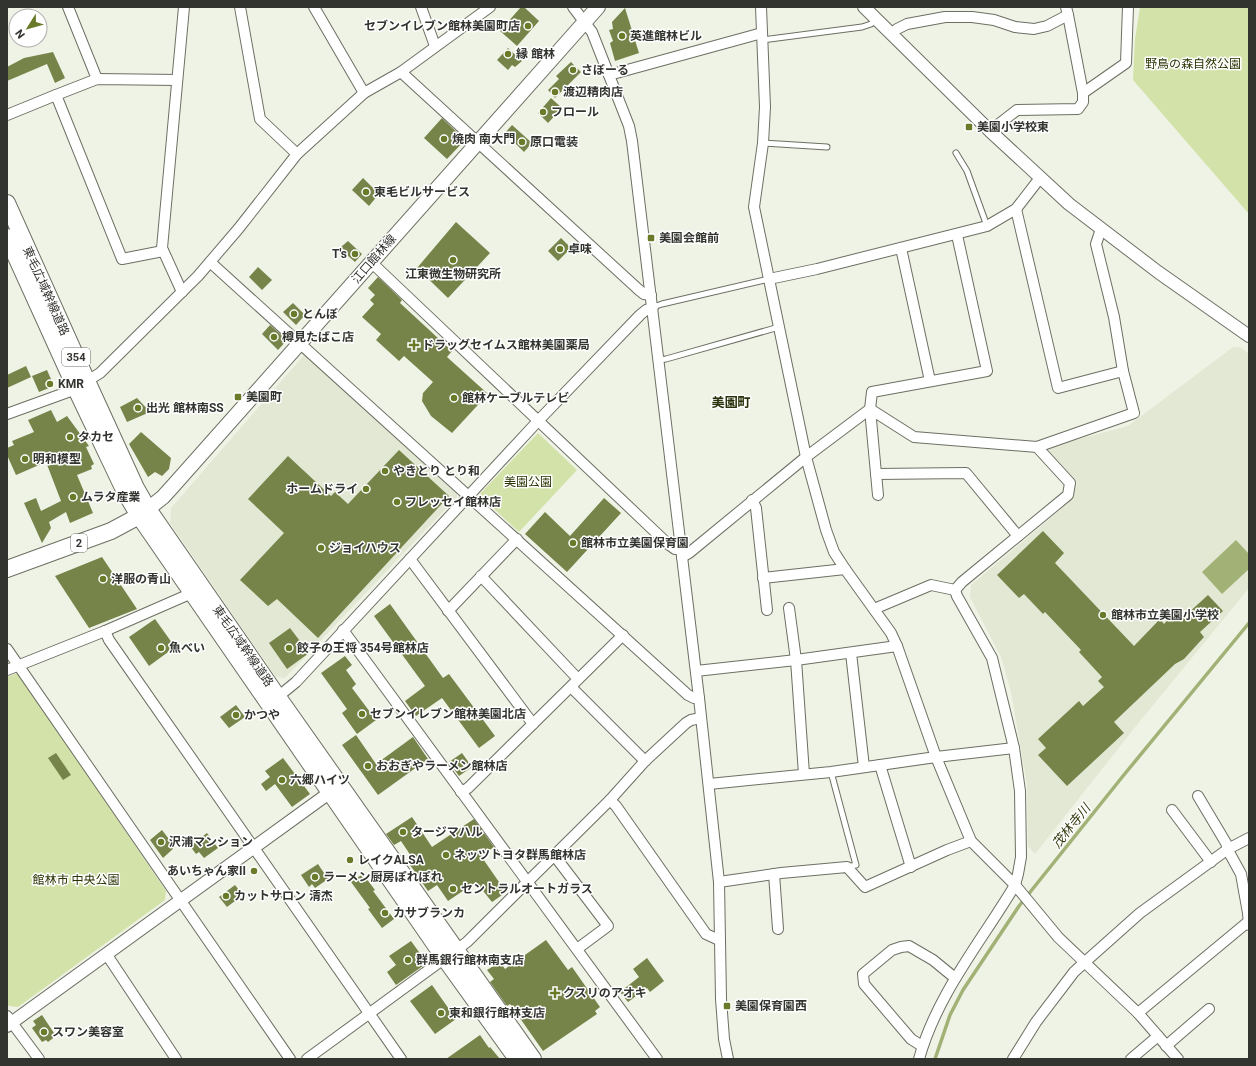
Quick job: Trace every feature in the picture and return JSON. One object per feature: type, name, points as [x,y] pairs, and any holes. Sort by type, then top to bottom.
[{"type":"main road","name":"江口館林線","points":[[144,513],[163,497],[173,486],[598,7]]},
{"type":"main road","name":"東毛広域幹線道路","points":[[7,203],[125,492],[144,513],[451,955],[517,1059]]},
{"type":"main road","name":"東毛広域幹線道路","points":[[9,246],[82,385]]},
{"type":"main road","name":"東毛広域幹線道路","points":[[144,513],[192,593],[274,700]]},
{"type":"main road","name":"2","points":[[7,569],[111,531],[144,513]]},
{"type":"main road","name":"東毛広域幹線道路","points":[[451,955],[533,1059]]},
{"type":"street","points":[[182,292],[162,248],[184,7]]},
{"type":"street","points":[[240,7],[260,119],[296,154]]},
{"type":"street","points":[[314,7],[364,93]]},
{"type":"street","points":[[421,7],[436,46]]},
{"type":"street","points":[[7,414],[82,385],[100,373],[182,292],[210,262],[239,228],[296,154],[364,93],[401,72],[490,7]]},
{"type":"street","points":[[573,7],[592,32],[629,126],[632,141],[709,784],[719,882],[721,1000],[724,1040],[728,1059]]},
{"type":"street","points":[[761,7],[765,107],[763,143],[754,207],[806,457],[826,530],[834,552],[891,633],[898,646],[936,757],[971,841],[1017,888],[1058,937],[1138,1013],[1178,1059]]},
{"type":"street","points":[[864,7],[990,131],[1069,204],[1158,272],[1249,336]]},
{"type":"street","points":[[1083,93],[1126,63],[1128,7]]},
{"type":"street","points":[[71,8],[97,79]]},
{"type":"street","points":[[891,34],[907,24],[945,17],[972,17],[987,19],[1034,29],[1047,26],[1067,11],[1083,93],[1083,102],[1078,109],[1017,110],[990,131]]},
{"type":"street","points":[[609,75],[762,36]]},
{"type":"street","points":[[401,72],[639,290],[644,294],[651,295]]},
{"type":"street","points":[[7,114],[97,79],[177,80]]},
{"type":"street","points":[[56,95],[122,258],[163,252]]},
{"type":"street","points":[[769,279],[817,269],[987,226],[1016,208],[1040,178]]},
{"type":"street","points":[[1016,208],[1058,388],[1123,371]]},
{"type":"street","points":[[870,409],[914,437],[1037,447],[1134,413],[1123,371],[1114,317],[1096,244],[1100,229]]},
{"type":"street","points":[[878,495],[870,409],[872,392],[987,371],[957,234]]},
{"type":"street","points":[[900,248],[930,381]]},
{"type":"street","points":[[210,262],[688,694],[694,698],[699,698]]},
{"type":"street","points":[[371,262],[668,544],[681,553],[689,553],[806,457],[870,409]]},
{"type":"street","points":[[274,700],[296,682],[538,421],[640,315],[646,310],[653,308]]},
{"type":"street","points":[[955,590],[962,582],[1068,495],[1070,483],[1037,447]]},
{"type":"street","points":[[876,474],[966,473],[1018,536]]},
{"type":"street","points":[[752,500],[756,508],[767,610]]},
{"type":"street","points":[[448,611],[517,539]]},
{"type":"street","points":[[410,559],[533,724]]},
{"type":"street","points":[[763,578],[845,569]]},
{"type":"street","points":[[481,576],[578,679]]},
{"type":"street","points":[[874,609],[931,585],[955,590]]},
{"type":"street","points":[[919,1059],[922,1046],[940,1006],[955,978],[1017,888],[1021,857],[1020,791],[1014,748],[992,658],[955,590]]},
{"type":"street","points":[[7,670],[105,631],[192,593]]},
{"type":"street","points":[[790,608],[796,660],[804,774]]},
{"type":"street","points":[[343,630],[657,1059]]},
{"type":"street","points":[[105,631],[109,640],[401,1059]]},
{"type":"street","points":[[461,792],[468,788],[623,635]]},
{"type":"street","points":[[696,671],[796,660],[898,646]]},
{"type":"street","points":[[7,649],[290,1059]]},
{"type":"street","points":[[851,653],[864,767]]},
{"type":"street","points":[[570,687],[645,761]]},
{"type":"street","points":[[307,1059],[468,942],[610,800],[645,761],[686,723],[691,720],[701,718]]},
{"type":"street","points":[[709,784],[831,772],[936,757],[1014,748]]},
{"type":"street","points":[[880,765],[911,867]]},
{"type":"street","points":[[40,1059],[9,1022],[107,955],[335,788]]},
{"type":"street","points":[[1198,796],[1226,843],[1241,874],[1249,925]]},
{"type":"street","points":[[610,800],[616,806],[706,934],[719,940]]},
{"type":"street","points":[[1172,810],[1211,862]]},
{"type":"street","points":[[1013,1059],[1036,1022],[1074,972],[1084,962],[1140,913],[1228,849],[1249,838]]},
{"type":"street","points":[[719,882],[774,874],[847,867],[865,888],[971,841]]},
{"type":"street","points":[[554,855],[608,926],[577,949]]},
{"type":"street","points":[[774,874],[778,929]]},
{"type":"street","points":[[1138,1013],[1249,921]]},
{"type":"street","points":[[922,1046],[911,1039],[864,984],[863,974],[892,950],[910,946],[933,960],[955,978]]},
{"type":"street","points":[[107,955],[176,1059]]},
{"type":"street","points":[[1166,1046],[1209,1009]]},
{"type":"street","points":[[1131,1059],[1158,1036]]},
{"type":"lane","points":[[762,36],[862,27],[871,24],[876,19]]},
{"type":"lane","points":[[763,143],[827,147]]},
{"type":"lane","points":[[956,153],[967,170],[987,226]]},
{"type":"lane","points":[[653,308],[662,304],[769,279]]},
{"type":"lane","points":[[658,360],[779,327]]},
{"type":"lane","points":[[831,772],[856,865],[847,867]]},
{"type":"shaded area","name":"館林市立美園小学校","points":[[1233,347],[1240,347],[1249,354],[1249,588],[1136,726],[1035,854],[1028,846],[1027,784],[1011,692],[1001,657],[970,597],[971,585],[1072,500],[1077,483],[1045,448],[1128,426]]},
{"type":"shaded area","points":[[304,355],[308,355],[458,492],[457,497],[285,678],[276,677],[170,523],[171,508]]},
{"type":"shaded area","points":[[1236,540],[1249,554],[1249,569],[1222,594],[1202,572]]},
{"type":"green space","name":"野鳥の森自然公園","points":[[1140,7],[1249,7],[1249,214],[1133,80],[1135,39]]},
{"type":"green space","name":"美園公園","points":[[538,433],[577,470],[519,532],[479,495]]},
{"type":"green space","name":"館林市 中央公園","points":[[18,673],[166,891],[165,900],[18,1007],[9,1006],[7,1003],[7,677]]},
{"type":"building","points":[[521,7],[524,7],[539,21],[517,46],[500,31]]},
{"type":"building","name":"英進館林ビル","points":[[625,8],[639,53],[615,61],[610,43],[613,41],[609,30],[613,29],[612,22]]},
{"type":"building","name":"縁 館林","points":[[508,48],[522,61],[515,67],[512,65],[508,70],[497,60]]},
{"type":"building","points":[[53,52],[65,78],[55,83],[47,64],[7,81],[7,67],[24,58]]},
{"type":"building","points":[[571,62],[581,72],[555,98],[548,90],[559,79],[556,76]]},
{"type":"building","points":[[551,98],[562,108],[548,123],[538,113]]},
{"type":"building","name":"焼肉 南大門","points":[[442,118],[465,140],[447,159],[424,138]]},
{"type":"building","name":"原口電装","points":[[512,125],[532,143],[524,152],[505,133]]},
{"type":"building","name":"東毛ビルサービス","points":[[363,178],[379,194],[369,206],[352,190]]},
{"type":"building","name":"江東微生物研究所","points":[[456,222],[490,253],[448,298],[417,268]]},
{"type":"building","name":"卓味","points":[[561,238],[571,248],[558,261],[548,251]]},
{"type":"building","points":[[348,241],[362,254],[355,262],[341,247]]},
{"type":"building","points":[[258,267],[272,280],[262,290],[249,277]]},
{"type":"building","points":[[378,277],[402,300],[400,303],[452,351],[447,357],[488,394],[452,433],[431,416],[422,401],[423,393],[433,382],[404,356],[399,361],[376,340],[381,334],[362,317],[374,304],[370,300],[375,295],[368,288]]},
{"type":"building","name":"とんぼ","points":[[293,303],[305,315],[296,325],[283,312]]},
{"type":"building","name":"樽見たばこ店","points":[[270,325],[287,340],[278,350],[262,334]]},
{"type":"building","points":[[26,366],[31,377],[7,388],[7,375]]},
{"type":"building","points":[[47,370],[54,386],[39,392],[32,376]]},
{"type":"building","points":[[137,398],[150,412],[127,422],[120,407]]},
{"type":"building","points":[[51,410],[57,422],[67,416],[89,446],[86,447],[94,464],[91,466],[92,469],[77,475],[93,513],[70,523],[66,512],[49,522],[51,528],[42,543],[24,503],[36,498],[41,511],[61,501],[46,462],[16,475],[7,455],[7,448],[14,445],[12,441],[34,432],[28,420]]},
{"type":"building","points":[[141,432],[171,458],[169,469],[162,476],[155,472],[148,477],[129,444]]},
{"type":"building","name":"ジョイハウス","points":[[399,450],[449,496],[318,638],[277,599],[268,606],[240,580],[284,533],[248,499],[288,456],[331,496],[335,492],[348,504]]},
{"type":"building","points":[[604,498],[621,513],[567,572],[525,534],[545,512],[570,536]]},
{"type":"building","points":[[1043,531],[1064,553],[1055,563],[1134,646],[1160,619],[1164,624],[1178,609],[1185,616],[1208,595],[1223,611],[1200,632],[1204,637],[1184,659],[1175,664],[1114,722],[1124,733],[1067,786],[1038,755],[1046,748],[1038,739],[1079,701],[1083,706],[1104,687],[1098,681],[1102,677],[1079,652],[1081,650],[1045,612],[1043,614],[1024,594],[1019,598],[997,575]]},
{"type":"building","name":"洋服の青山","points":[[102,557],[137,609],[89,628],[55,576]]},
{"type":"building","points":[[390,604],[443,678],[449,674],[495,736],[479,748],[442,698],[416,716],[405,701],[425,686],[374,616]]},
{"type":"building","points":[[155,619],[175,647],[149,666],[129,637]]},
{"type":"building","name":"餃子の王将 354号館林店","points":[[290,628],[309,653],[287,669],[269,643]]},
{"type":"building","points":[[345,656],[352,665],[346,670],[356,684],[352,688],[376,720],[357,734],[342,713],[347,709],[321,673]]},
{"type":"building","points":[[236,705],[245,717],[229,728],[220,717]]},
{"type":"building","points":[[356,735],[376,764],[413,737],[428,759],[378,795],[342,745]]},
{"type":"building","points":[[56,753],[71,775],[63,780],[48,758]]},
{"type":"building","points":[[462,753],[472,767],[459,776],[449,762]]},
{"type":"building","name":"六郷ハイツ","points":[[283,758],[310,794],[292,807],[275,784],[266,791],[261,784],[270,777],[265,771]]},
{"type":"building","name":"ネッツトヨタ群馬館林店","points":[[412,817],[432,847],[474,819],[494,847],[481,856],[505,893],[492,902],[476,882],[448,901],[437,885],[428,891],[410,865],[415,862],[401,841],[394,845],[386,834]]},
{"type":"building","name":"沢浦マンション","points":[[162,830],[175,847],[163,858],[150,840]]},
{"type":"building","points":[[207,833],[218,848],[204,858],[199,852],[196,854],[190,846]]},
{"type":"building","name":"ラーメン厨房ぽれぽれ","points":[[318,864],[328,879],[315,888],[312,884],[309,887],[301,875]]},
{"type":"building","points":[[363,874],[375,890],[373,891],[394,919],[382,928],[368,909],[370,908],[351,882]]},
{"type":"building","points":[[235,885],[243,895],[227,907],[219,897]]},
{"type":"building","points":[[546,940],[568,970],[572,967],[600,1007],[595,1011],[597,1014],[543,1051],[510,1004],[507,1006],[490,982],[494,979],[487,970],[500,962],[505,969]]},
{"type":"building","name":"群馬銀行館林南支店","points":[[411,941],[427,963],[396,985],[387,972],[396,965],[389,956]]},
{"type":"building","points":[[647,958],[664,981],[650,992],[647,988],[628,1002],[620,992],[639,977],[633,969]]},
{"type":"building","name":"東和銀行館林支店","points":[[432,985],[456,1019],[435,1034],[410,1001]]},
{"type":"building","name":"スワン美容室","points":[[42,1015],[56,1036],[48,1042],[46,1040],[42,1042],[32,1028],[36,1025],[33,1021]]},
{"type":"building","points":[[480,1035],[489,1048],[490,1047],[500,1059],[446,1059]]},
{"type":"waterway","name":"茂林寺川","points":[[935,1059],[950,1015],[963,990],[1019,906],[1123,776],[1249,623]]},
{"type":"place","name":"セブンイレブン館林美園町店","points":[[528,26]]},
{"type":"place","name":"英進館林ビル","points":[[622,36]]},
{"type":"place","name":"縁 館林","points":[[508,54]]},
{"type":"place","name":"さぼーる","points":[[573,70]]},
{"type":"place","name":"渡辺精肉店","points":[[555,92]]},
{"type":"place","name":"フロール","points":[[543,112]]},
{"type":"place","name":"美園小学校東","points":[[969,127]]},
{"type":"place","name":"焼肉 南大門","points":[[444,139]]},
{"type":"place","name":"原口電装","points":[[522,142]]},
{"type":"place","name":"東毛ビルサービス","points":[[366,192]]},
{"type":"place","name":"美園会館前","points":[[651,238]]},
{"type":"place","name":"卓味","points":[[560,249]]},
{"type":"place","name":"T's","points":[[355,254]]},
{"type":"place","name":"江東微生物研究所","points":[[453,260]]},
{"type":"place","name":"とんぼ","points":[[294,314]]},
{"type":"place","name":"樽見たばこ店","points":[[274,337]]},
{"type":"place","name":"ドラッグセイムス館林美園薬局","points":[[414,345]]},
{"type":"place","name":"KMR","points":[[50,384]]},
{"type":"place","name":"美園町","points":[[238,397]]},
{"type":"place","name":"館林ケーブルテレビ","points":[[454,398]]},
{"type":"place","name":"出光 館林南SS","points":[[138,408]]},
{"type":"place","name":"タカセ","points":[[70,437]]},
{"type":"place","name":"明和模型","points":[[25,459]]},
{"type":"place","name":"やきとり とり和","points":[[385,471]]},
{"type":"place","name":"ホームドライ","points":[[366,489]]},
{"type":"place","name":"ムラタ産業","points":[[73,497]]},
{"type":"place","name":"フレッセイ館林店","points":[[397,502]]},
{"type":"place","name":"館林市立美園保育園","points":[[573,543]]},
{"type":"place","name":"ジョイハウス","points":[[321,548]]},
{"type":"place","name":"洋服の青山","points":[[103,579]]},
{"type":"place","name":"館林市立美園小学校","points":[[1103,615]]},
{"type":"place","name":"魚べい","points":[[161,648]]},
{"type":"place","name":"餃子の王将 354号館林店","points":[[289,648]]},
{"type":"place","name":"セブンイレブン館林美園北店","points":[[362,714]]},
{"type":"place","name":"かつや","points":[[236,715]]},
{"type":"place","name":"おおぎやラーメン館林店","points":[[368,766]]},
{"type":"place","name":"六郷ハイツ","points":[[282,780]]},
{"type":"place","name":"タージマハル","points":[[403,832]]},
{"type":"place","name":"沢浦マンション","points":[[161,842]]},
{"type":"place","name":"ネッツトヨタ群馬館林店","points":[[446,855]]},
{"type":"place","name":"レイクALSA","points":[[350,860]]},
{"type":"place","name":"あいちゃん家II","points":[[254,871]]},
{"type":"place","name":"ラーメン厨房ぽれぽれ","points":[[315,877]]},
{"type":"place","name":"セントラルオートガラス","points":[[453,889]]},
{"type":"place","name":"カットサロン 清杰","points":[[226,896]]},
{"type":"place","name":"カサブランカ","points":[[385,913]]},
{"type":"place","name":"群馬銀行館林南支店","points":[[408,960]]},
{"type":"place","name":"クスリのアオキ","points":[[555,993]]},
{"type":"place","name":"美園保育園西","points":[[727,1006]]},
{"type":"place","name":"東和銀行館林支店","points":[[441,1013]]},
{"type":"place","name":"スワン美容室","points":[[44,1032]]},
{"type":"district","name":"美園町","points":[[731,402]]}]
